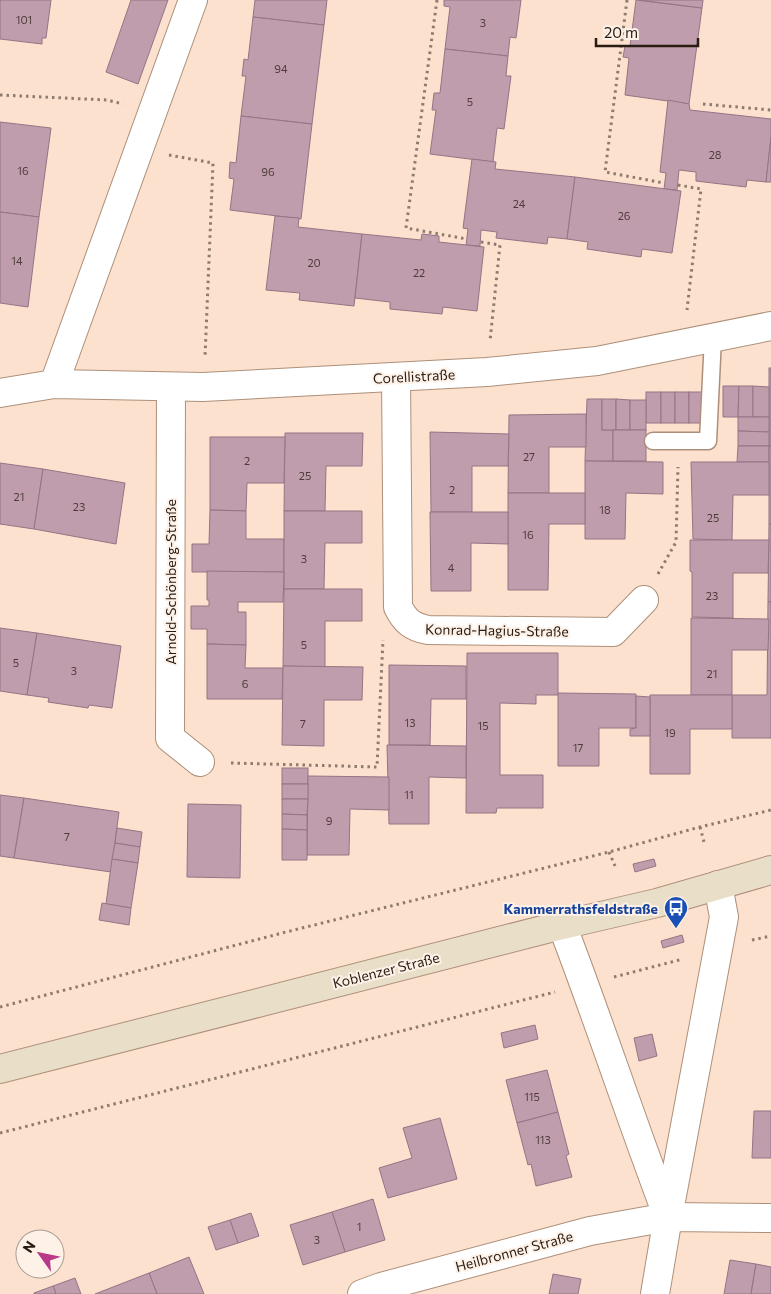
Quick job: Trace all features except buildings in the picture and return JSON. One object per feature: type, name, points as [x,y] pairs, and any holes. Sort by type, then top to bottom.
[{"type":"main road","name":"Koblenzer Straße","points":[[0,1069],[562,925],[657,903],[771,870]]},
{"type":"street","points":[[54,384],[193,0]]},
{"type":"street","name":"Corellistraße","points":[[0,393],[54,384],[203,388],[487,372],[597,360],[771,326]]},
{"type":"street","points":[[396,377],[398,607],[403,617]]},
{"type":"street","name":"Arnold-Schönberg-Straße","points":[[170,388],[170,738],[200,762]]},
{"type":"street","name":"Konrad-Hagius-Straße","points":[[403,617],[409,624],[428,630],[612,632],[644,600]]},
{"type":"street","points":[[656,1294],[668,1217],[724,917],[718,885]]},
{"type":"street","points":[[562,925],[668,1217]]},
{"type":"street","name":"Heilbronner Straße","points":[[362,1294],[381,1287],[590,1231],[668,1217],[771,1218]]},
{"type":"lane","points":[[653,440],[708,441],[713,337]]},
{"type":"path","points":[[437,0],[406,228],[467,239]]},
{"type":"path","points":[[627,0],[605,172],[664,183]]},
{"type":"path","points":[[0,95],[107,100],[153,111]]},
{"type":"path","points":[[703,104],[771,110]]},
{"type":"path","points":[[177,157],[214,163],[203,388]]},
{"type":"path","points":[[678,185],[701,189],[682,343]]},
{"type":"path","points":[[481,242],[500,246],[487,372]]},
{"type":"path","points":[[644,600],[676,542],[679,441]]},
{"type":"path","points":[[200,762],[378,767],[383,640],[403,617]]},
{"type":"path","points":[[0,1007],[286,932],[771,810]]},
{"type":"path","points":[[700,827],[704,842]]},
{"type":"path","points":[[609,852],[615,866]]},
{"type":"path","points":[[0,1133],[771,936]]},
{"type":"place","name":"Kammerrathsfeldstraße","points":[[676,929]]}]
